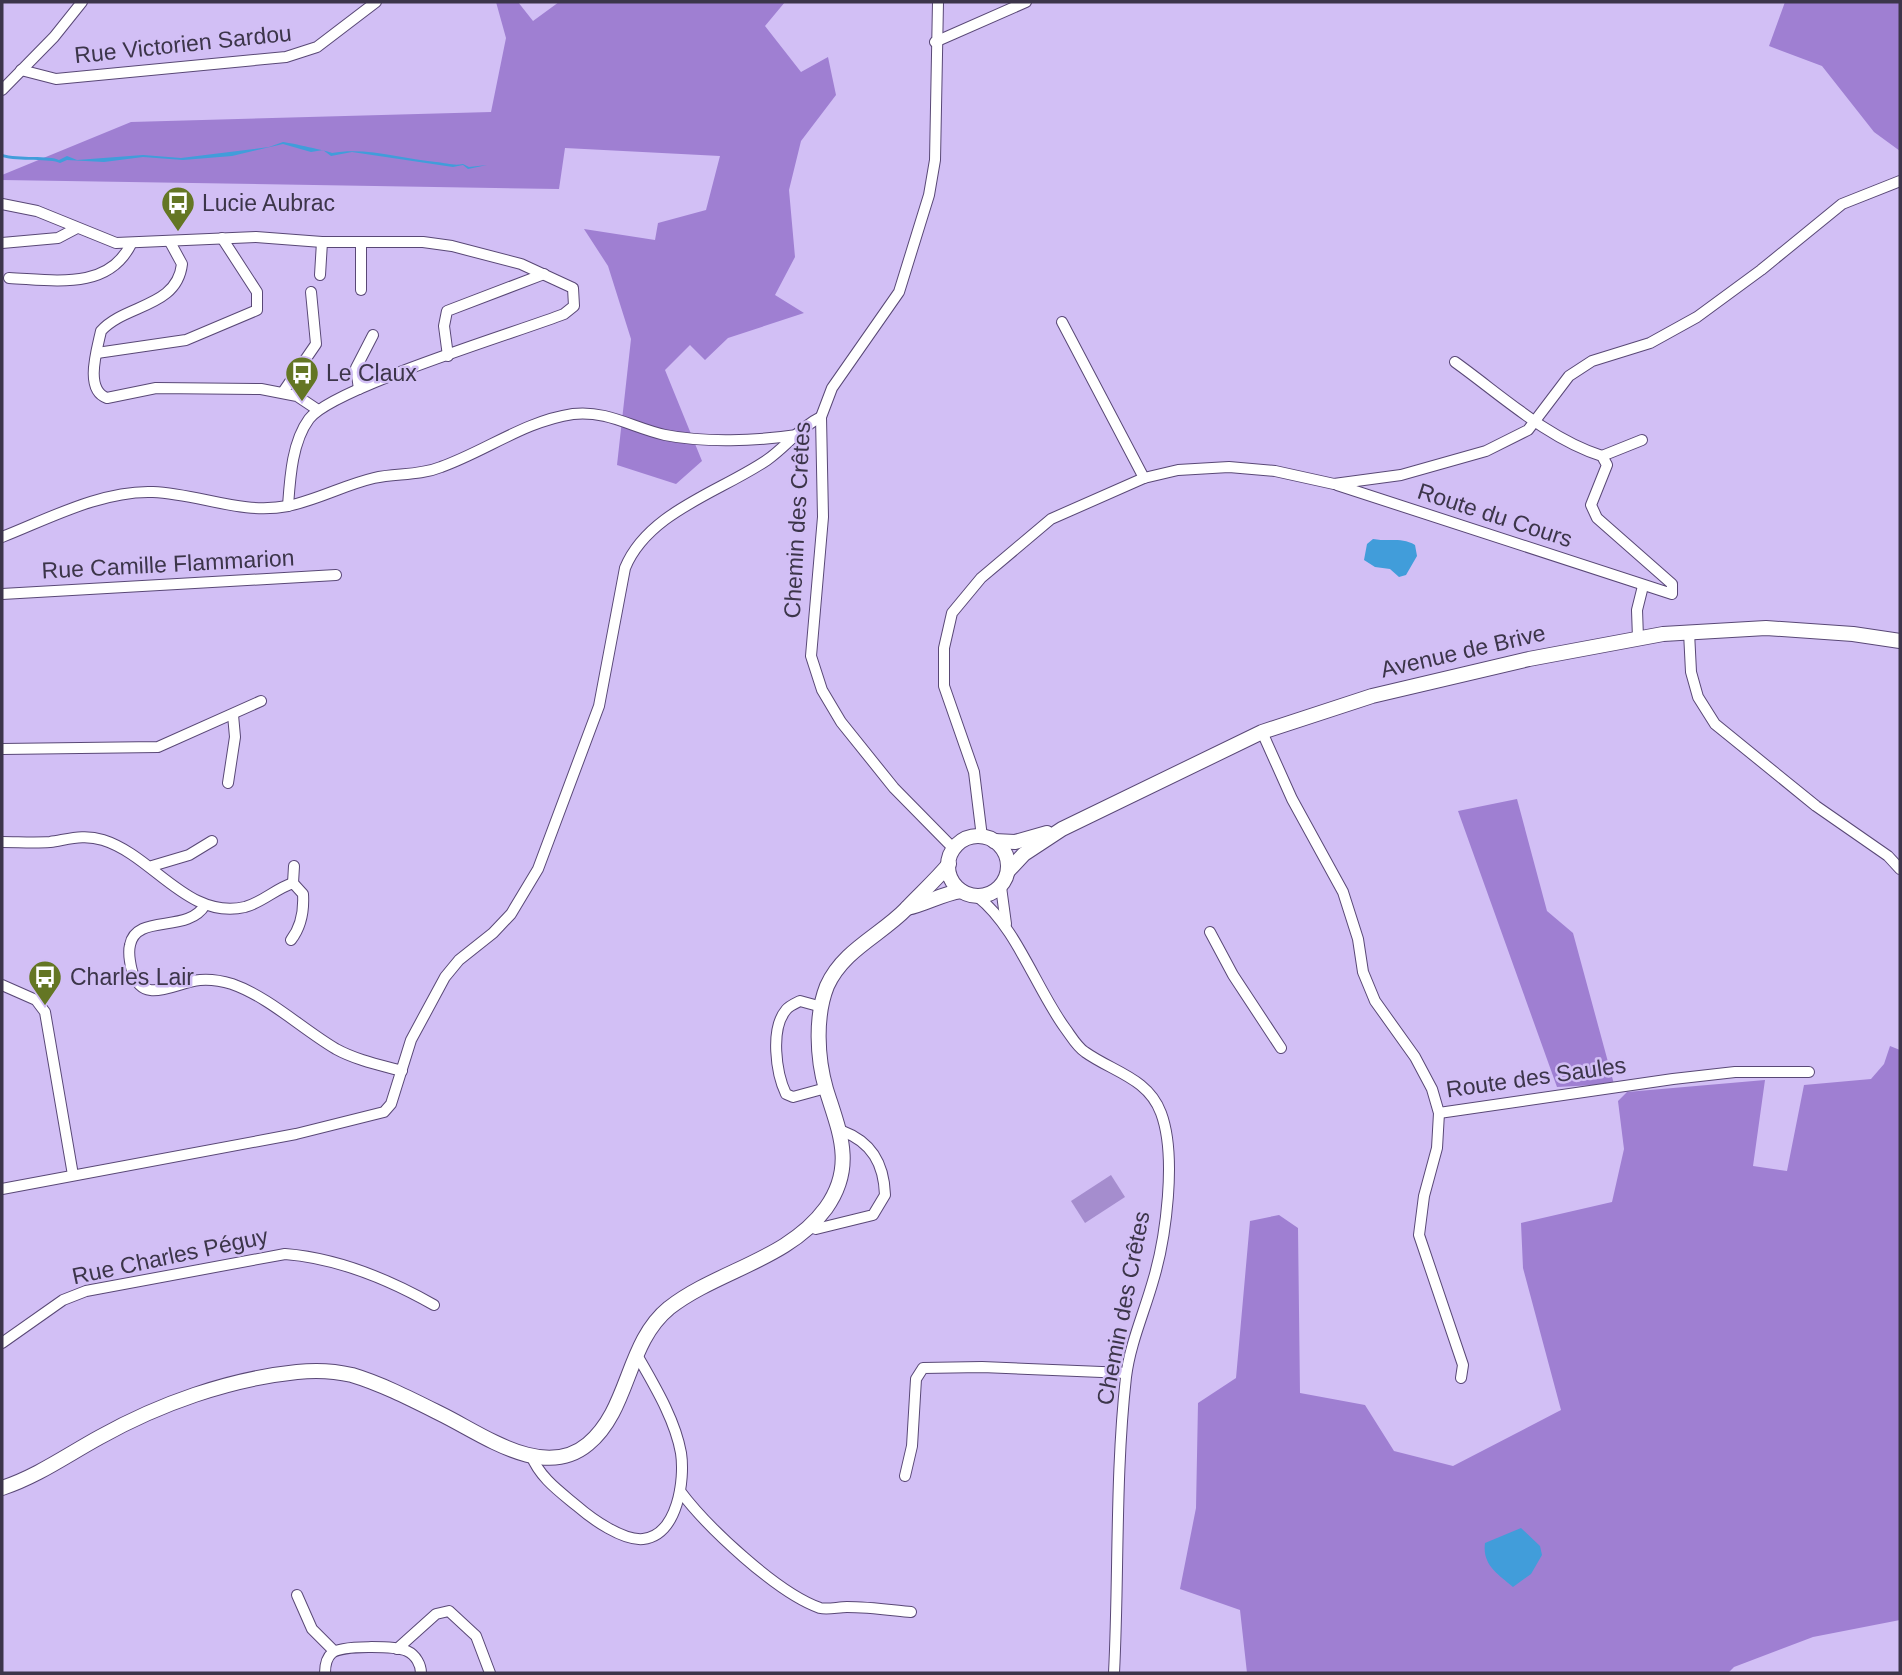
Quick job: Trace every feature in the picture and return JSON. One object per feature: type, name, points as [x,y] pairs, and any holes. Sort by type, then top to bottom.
[{"type":"street","points":[[2,90],[54,37],[82,2]]},
{"type":"street","name":"Rue Victorien Sardou","points":[[21,70],[56,79],[286,57],[317,47],[376,2]]},
{"type":"street","name":"Chemin des Crêtes","points":[[938,2],[935,42],[935,160],[925,207],[899,292],[832,388],[821,416],[822,531],[811,640],[815,674],[841,722],[894,788],[954,849]]},
{"type":"street","points":[[935,42],[1026,2]]},
{"type":"street","points":[[1537,421],[1569,376],[1592,361],[1650,343],[1697,317],[1761,270],[1842,204],[1900,181]]},
{"type":"street","points":[[2,204],[37,211],[117,243],[222,238],[361,243],[423,242],[453,246],[544,274],[573,288],[576,300],[570,312],[359,388],[318,410],[301,435],[288,506]]},
{"type":"street","points":[[2,243],[58,238],[77,228]]},
{"type":"street","points":[[97,353],[186,340],[257,310],[257,292],[222,238]]},
{"type":"street","points":[[170,242],[182,264],[178,280],[164,298],[108,323],[101,331],[94,389],[107,398],[156,388],[283,392],[308,401],[318,410]]},
{"type":"street","points":[[320,275],[322,242]]},
{"type":"street","points":[[360,290],[361,243]]},
{"type":"street","points":[[9,278],[66,281],[113,270],[131,244]]},
{"type":"street","points":[[448,356],[444,326],[447,311],[544,274]]},
{"type":"street","points":[[283,392],[316,344],[311,292]]},
{"type":"street","points":[[1062,322],[1144,478]]},
{"type":"street","points":[[359,388],[356,368],[373,335]]},
{"type":"street","points":[[1455,362],[1581,449],[1602,456],[1642,440]]},
{"type":"street","points":[[2,537],[101,500],[132,493],[176,495],[252,509],[288,506],[324,498],[375,478],[439,468],[533,424],[573,414],[599,414],[676,436],[759,438],[796,435]]},
{"type":"street","points":[[2,1189],[372,1117],[384,1112],[391,1104],[411,1040],[445,977],[459,960],[493,933],[511,914],[538,869],[598,706],[625,568],[632,551],[657,525],[758,466],[807,424],[821,416]]},
{"type":"street","name":"Route du Cours","points":[[1334,484],[1401,475],[1486,451],[1528,430],[1537,421]]},
{"type":"street","name":"Route du Cours","points":[[988,839],[974,772],[944,687],[944,648],[952,613],[981,578],[1051,519],[1144,478],[1178,470],[1229,467],[1275,471],[1334,484],[1669,595],[1674,592],[1671,584],[1597,519],[1591,505],[1607,465],[1602,456]]},
{"type":"street","name":"Rue Camille Flammarion","points":[[2,594],[336,575]]},
{"type":"street","points":[[1638,638],[1637,610],[1643,586]]},
{"type":"street","name":"Avenue de Brive","points":[[1062,829],[1262,732],[1372,696],[1530,659],[1638,638],[1689,632],[1791,629],[1900,641]]},
{"type":"street","points":[[1689,632],[1691,672],[1698,697],[1715,724],[1816,806],[1888,856],[1900,869]]},
{"type":"street","points":[[2,749],[158,747],[261,702]]},
{"type":"street","points":[[228,783],[235,737],[233,715]]},
{"type":"street","name":"Route des Saules","points":[[1262,732],[1292,799],[1343,892],[1358,939],[1363,972],[1375,1001],[1415,1058],[1432,1089],[1438,1113],[1735,1072],[1809,1073]]},
{"type":"street","points":[[2,1488],[48,1468],[134,1419],[175,1402],[228,1386],[312,1371],[352,1376],[382,1387],[506,1448],[531,1455],[552,1457],[572,1454],[587,1446],[608,1421],[647,1334],[669,1309],[798,1237],[825,1209],[839,1179],[842,1131],[826,1088],[818,1033],[828,985],[840,966],[854,951],[907,908],[948,864],[954,849],[962,841],[988,839],[1015,842],[1062,829]]},
{"type":"street","points":[[907,908],[920,906],[943,894],[961,891],[978,897],[990,894],[1001,887],[1008,871],[1024,854],[1062,829]]},
{"type":"street","points":[[2,842],[51,842],[88,836],[118,847],[152,866],[183,894],[205,905],[222,909],[242,908],[260,903],[293,883]]},
{"type":"street","points":[[988,839],[1003,849],[1008,871]]},
{"type":"street","points":[[152,866],[189,855],[212,841]]},
{"type":"street","points":[[948,864],[951,879],[961,891]]},
{"type":"street","points":[[291,940],[300,923],[303,902],[303,894],[293,883],[294,866]]},
{"type":"street","name":"Chemin des Crêtes","points":[[1001,887],[1007,930]]},
{"type":"street","name":"Chemin des Crêtes","points":[[978,897],[1007,930],[1046,999],[1083,1051],[1134,1079],[1152,1095],[1162,1114],[1169,1167],[1160,1247],[1126,1373],[1118,1481],[1114,1673]]},
{"type":"street","points":[[205,905],[190,920],[153,925],[134,934],[130,944],[130,961],[135,981],[143,989],[152,992],[198,980],[233,985],[339,1051],[402,1071]]},
{"type":"street","points":[[1210,932],[1233,975],[1281,1048]]},
{"type":"street","points":[[2,985],[36,1000],[44,1012],[73,1175]]},
{"type":"street","points":[[822,1007],[800,1000],[786,1008],[779,1024],[777,1038],[780,1082],[786,1094],[793,1097],[826,1088]]},
{"type":"street","points":[[1438,1113],[1437,1148],[1424,1196],[1419,1235],[1463,1366],[1461,1378]]},
{"type":"street","points":[[808,1226],[816,1229],[873,1215],[885,1195],[880,1164],[870,1149],[857,1137],[842,1131]]},
{"type":"street","name":"Rue Charles Péguy","points":[[2,1343],[63,1300],[86,1291],[285,1254],[304,1256],[404,1287],[434,1304]]},
{"type":"street","points":[[531,1455],[536,1469],[585,1513],[634,1539],[646,1539],[657,1533],[668,1521],[680,1491],[683,1474],[674,1430],[637,1355]]},
{"type":"street","points":[[905,1476],[912,1446],[916,1379],[923,1368],[982,1367],[1126,1373]]},
{"type":"street","points":[[680,1491],[696,1512],[743,1555],[803,1600],[823,1609],[848,1607],[911,1612]]},
{"type":"street","points":[[297,1595],[312,1629],[334,1651]]},
{"type":"street","points":[[397,1649],[436,1614],[449,1611],[476,1636],[490,1673]]},
{"type":"street","points":[[325,1673],[328,1657],[342,1648],[397,1649],[413,1654],[421,1673]]},
{"type":"shaded area","points":[[496,2],[518,2],[533,21],[559,2],[785,2],[765,26],[801,72],[828,57],[836,95],[801,141],[789,190],[795,257],[775,295],[804,313],[728,338],[705,360],[690,345],[665,370],[702,461],[676,484],[617,465],[631,339],[608,266],[584,229],[655,240],[658,223],[706,210],[720,156],[565,148],[559,189],[2,180],[2,175],[131,122],[491,112],[506,38]]},
{"type":"shaded area","points":[[1785,2],[1900,2],[1900,151],[1874,132],[1822,66],[1769,46]]},
{"type":"shaded area","points":[[1517,799],[1547,911],[1573,933],[1614,1084],[1557,1087],[1458,811]]},
{"type":"shaded area","points":[[1890,1046],[1900,1050],[1900,1620],[1813,1637],[1734,1667],[1728,1673],[1247,1673],[1240,1610],[1180,1589],[1196,1508],[1198,1403],[1236,1378],[1250,1221],[1279,1215],[1298,1228],[1300,1393],[1365,1405],[1394,1451],[1453,1466],[1561,1410],[1523,1268],[1521,1223],[1612,1202],[1624,1149],[1618,1101],[1627,1092],[1765,1080],[1753,1166],[1787,1171],[1804,1085],[1871,1079],[1884,1064]]},
{"type":"shaded area","points":[[1111,1175],[1125,1197],[1085,1223],[1071,1201]]},
{"type":"water","points":[[283,142],[322,150],[311,152],[283,144],[232,156],[183,160],[143,157],[104,162],[67,160],[60,163],[2,157],[2,154],[59,160],[67,156],[77,160],[143,155],[181,158],[269,147]]},
{"type":"water","points":[[324,151],[371,152],[463,164],[469,167],[487,165],[468,169],[463,165],[453,167],[352,152],[331,156]]},
{"type":"water","points":[[1373,539],[1400,540],[1415,545],[1417,556],[1406,575],[1399,577],[1390,569],[1375,567],[1364,560],[1367,544]]},
{"type":"water","points":[[1521,1528],[1540,1546],[1542,1555],[1531,1574],[1513,1587],[1489,1563],[1485,1543]]},
{"type":"place","name":"Lucie Aubrac","points":[[178,233]]},
{"type":"place","name":"Le Claux","points":[[302,403]]},
{"type":"place","name":"Charles Lair","points":[[45,1007]]}]
